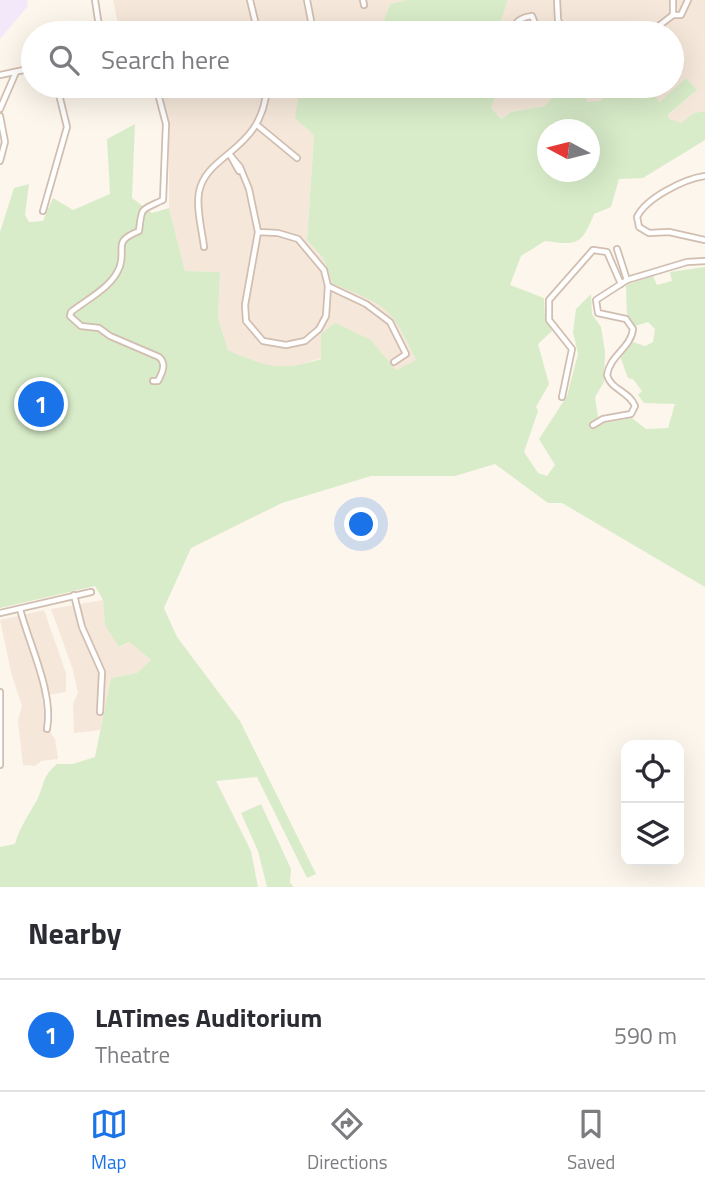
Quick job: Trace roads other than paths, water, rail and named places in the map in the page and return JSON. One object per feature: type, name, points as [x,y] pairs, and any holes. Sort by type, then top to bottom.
[{"type":"street","points":[[95,0],[98,21]]},
{"type":"street","points":[[250,0],[255,21]]},
{"type":"street","points":[[307,0],[311,21]]},
{"type":"street","points":[[557,0],[559,21]]},
{"type":"street","points":[[673,0],[673,15]]},
{"type":"street","points":[[665,21],[673,15],[684,13],[688,0]]},
{"type":"street","points":[[518,21],[532,16],[534,21]]},
{"type":"street","points":[[0,75],[21,71]]},
{"type":"street","points":[[0,109],[16,72]]},
{"type":"street","points":[[43,211],[67,127],[60,98]]},
{"type":"street","points":[[153,381],[158,381],[162,373],[163,363],[159,357],[102,330],[81,326],[71,316],[71,312],[101,291],[120,266],[120,246],[127,236],[139,232],[139,215],[143,208],[163,200],[166,124],[159,98]]},
{"type":"street","points":[[204,247],[198,200],[200,188],[209,173],[230,155],[257,125],[265,98]]},
{"type":"street","points":[[0,116],[5,142],[0,161]]},
{"type":"street","points":[[257,125],[297,158]]},
{"type":"street","points":[[230,155],[234,157],[250,188],[258,232],[245,305],[246,321],[254,334],[272,344],[305,341],[319,330],[326,316],[328,286],[317,259],[298,239],[278,233],[258,232]]},
{"type":"street","points":[[705,176],[675,185],[641,208],[637,217],[639,227],[649,233],[669,232],[705,240]]},
{"type":"street","points":[[617,249],[627,280]]},
{"type":"street","points":[[562,397],[572,349],[549,320],[549,300],[593,250],[607,252],[621,284]]},
{"type":"street","points":[[593,425],[603,419],[631,414],[635,406],[632,398],[611,384],[607,375],[612,358],[625,347],[633,329],[626,319],[598,313],[595,309],[596,300],[627,280],[687,262],[705,261]]},
{"type":"street","points":[[328,286],[366,304],[390,322],[406,354],[394,362]]},
{"type":"street","points":[[0,613],[91,592]]},
{"type":"street","points":[[74,595],[82,627],[102,673],[100,712]]},
{"type":"street","points":[[20,609],[29,646],[43,680],[47,729]]},
{"type":"street","points":[[0,692],[0,765]]},
{"type":"place","name":"LATimes Auditorium","points":[[41,404]]}]
